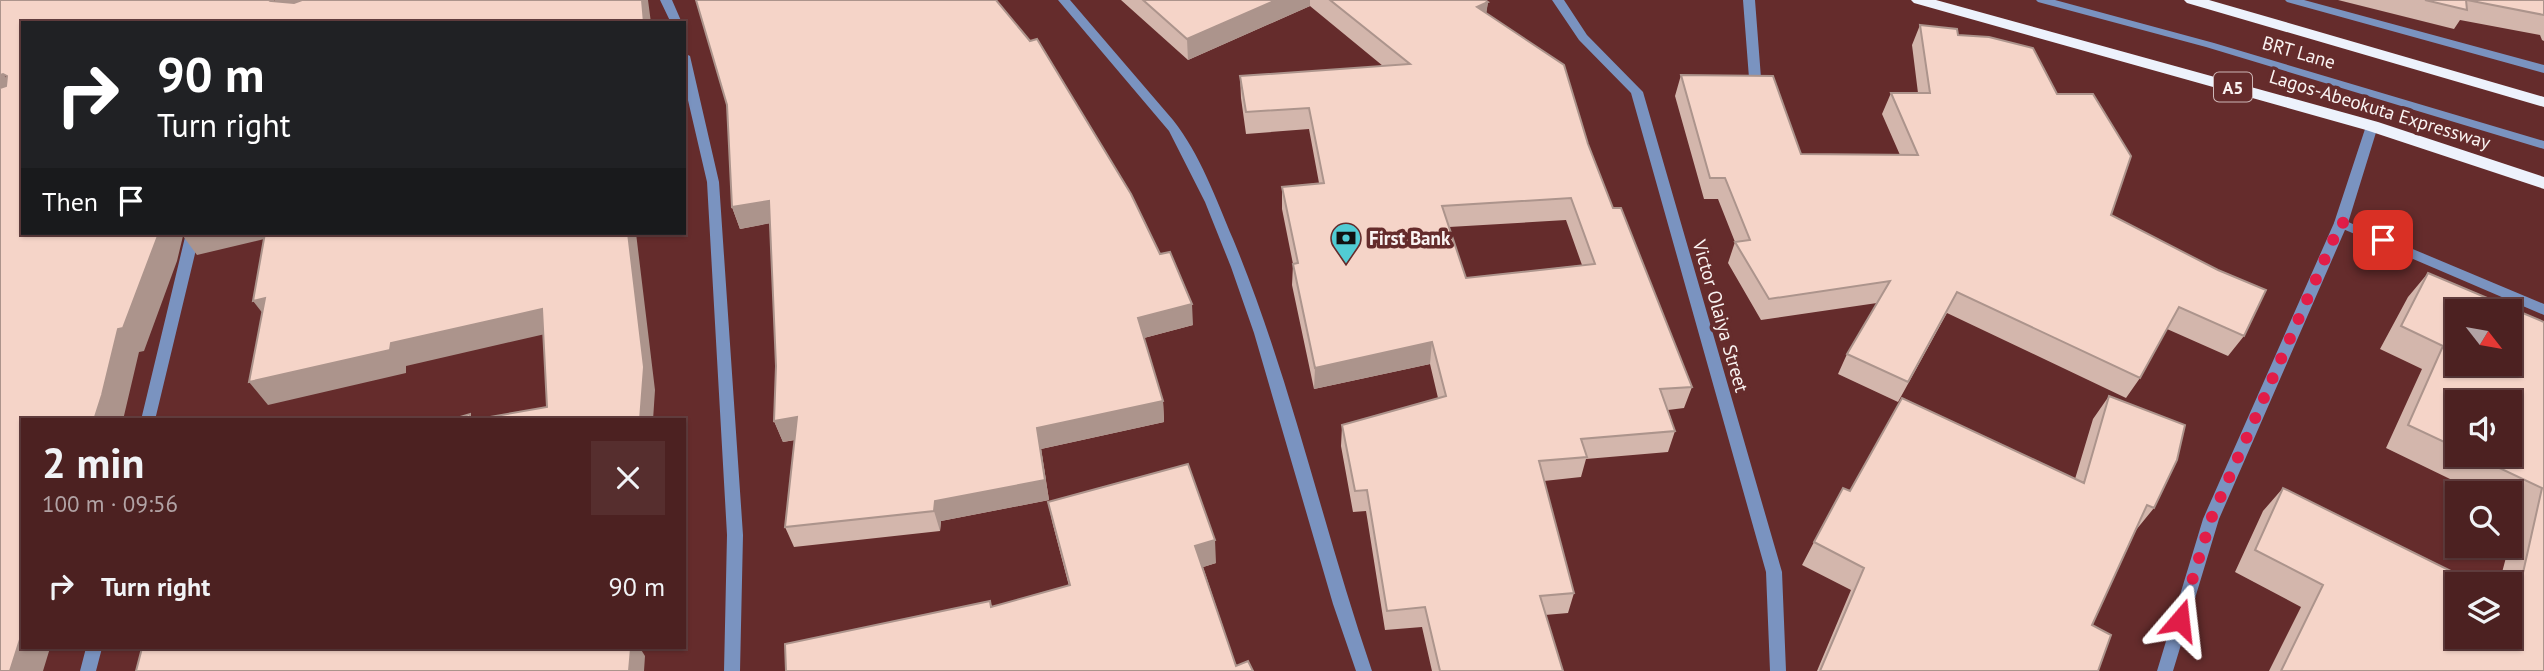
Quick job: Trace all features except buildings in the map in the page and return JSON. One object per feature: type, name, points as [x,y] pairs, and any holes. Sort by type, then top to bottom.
[{"type":"highway","name":"Lagos-Abeokuta Expressway","points":[[1919,0],[2372,126],[2544,183]]},
{"type":"highway","points":[[2192,0],[2544,102]]},
{"type":"street","points":[[666,0],[676,21]]},
{"type":"street","points":[[1064,0],[1179,136],[1221,224],[1253,304],[1333,585],[1364,671]]},
{"type":"street","name":"Victor Olaiya Street","points":[[1558,0],[1572,23],[1637,92],[1774,572],[1778,671]]},
{"type":"street","points":[[1749,0],[1755,78]]},
{"type":"street","name":"BRT Lane","points":[[2042,0],[2274,63],[2544,145]]},
{"type":"street","points":[[2291,0],[2544,69]]},
{"type":"street","points":[[686,65],[713,183],[735,535],[732,671]]},
{"type":"street","points":[[2165,671],[2211,519],[2341,222],[2372,126]]},
{"type":"street","points":[[2341,222],[2544,310]]},
{"type":"street","points":[[148,418],[193,235]]},
{"type":"street","points":[[88,671],[94,649]]},
{"type":"place","name":"First Bank","points":[[1346,265]]},
{"type":"route","points":[[2180,620],[2211,519],[2341,222],[2383,240]]}]
